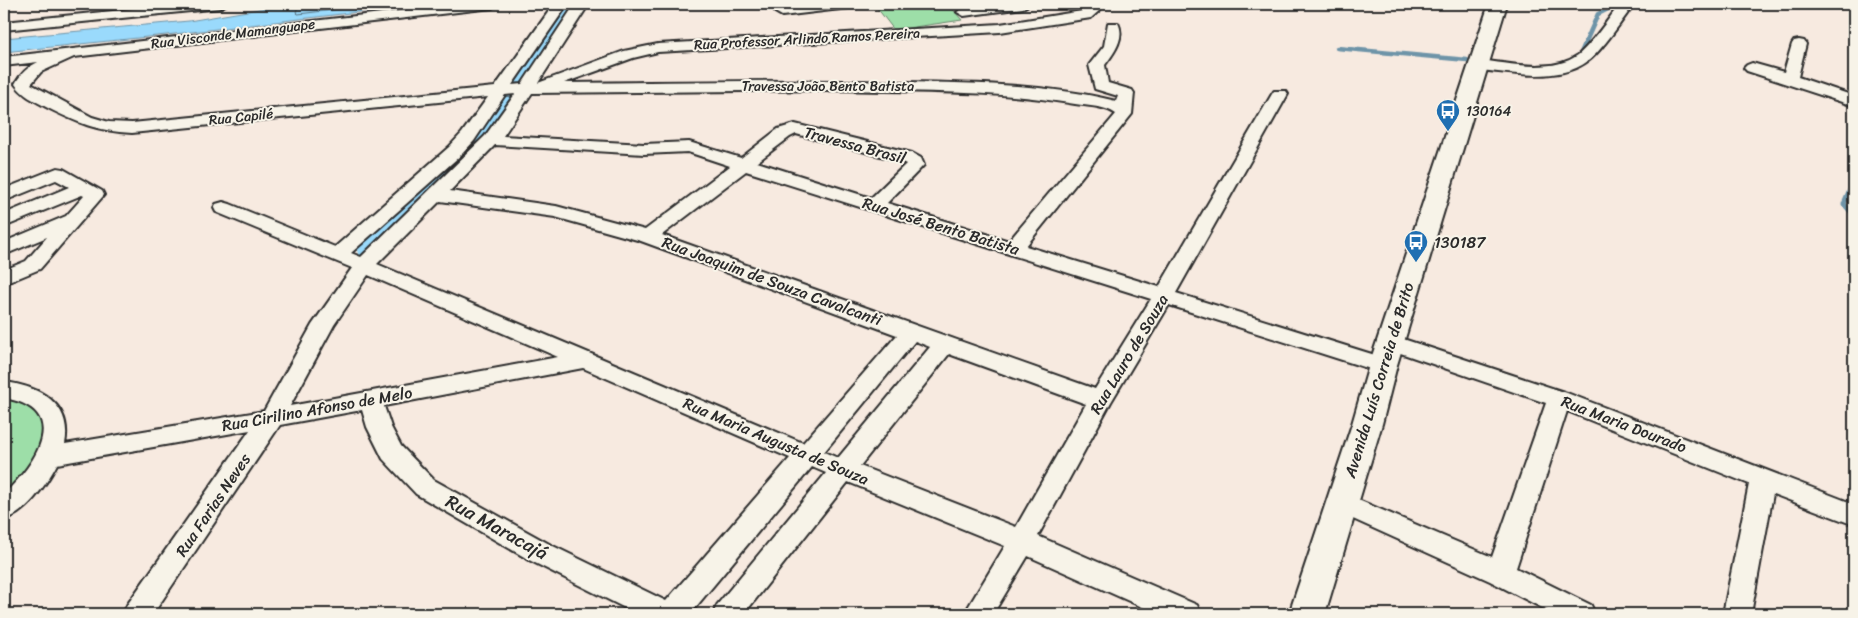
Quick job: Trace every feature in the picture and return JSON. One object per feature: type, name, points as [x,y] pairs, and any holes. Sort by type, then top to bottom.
[{"type":"main road","name":"Avenida Luís Correia de Brito","points":[[1307,614],[1367,424],[1421,242],[1498,4]]},
{"type":"street","points":[[4,25],[220,4]]},
{"type":"street","name":"Rua Visconde Mamanguape","points":[[4,61],[492,4]]},
{"type":"street","name":"Rua Farias Neves","points":[[137,614],[272,418],[323,325],[346,289],[364,266],[491,140],[561,4]]},
{"type":"street","name":"Rua Farias Neves","points":[[338,255],[455,151],[480,121],[518,89],[582,4]]},
{"type":"street","points":[[796,39],[780,8],[849,4]]},
{"type":"street","points":[[960,8],[1023,4]]},
{"type":"street","points":[[1479,65],[1550,69],[1577,64],[1585,57],[1627,4]]},
{"type":"street","points":[[960,8],[979,30]]},
{"type":"street","name":"Rua Professor Arlindo Ramos Pereira","points":[[518,89],[646,50],[796,39],[979,30],[1018,26],[1086,9]]},
{"type":"street","points":[[1014,248],[1123,112],[1126,94],[1100,86],[1097,65],[1111,46],[1113,26]]},
{"type":"street","points":[[1790,79],[1799,44]]},
{"type":"street","name":"Rua Capilé","points":[[69,54],[36,69],[24,78],[23,84],[27,90],[86,121],[109,127],[158,126],[518,89]]},
{"type":"street","points":[[1752,68],[1854,101]]},
{"type":"street","name":"Travessa João Bento Batista","points":[[518,89],[838,85],[969,88],[1053,95],[1111,105],[1123,112]]},
{"type":"street","name":"Rua Lauro de Souza","points":[[978,614],[1022,542],[1100,400],[1164,296],[1280,94]]},
{"type":"street","name":"Travessa Brasil","points":[[648,237],[743,164],[784,134],[795,129],[906,157],[915,162],[915,165],[873,206]]},
{"type":"street","name":"Rua José Bento Batista","points":[[491,140],[644,149],[688,147],[1164,296],[1387,353]]},
{"type":"street","points":[[4,195],[56,174],[89,191]]},
{"type":"street","points":[[4,278],[33,265],[75,218],[89,191]]},
{"type":"street","points":[[4,221],[89,191]]},
{"type":"street","name":"Rua Joaquim de Souza Cavalcanti","points":[[436,195],[556,212],[648,237],[1100,400]]},
{"type":"street","points":[[223,208],[364,266]]},
{"type":"street","points":[[4,249],[75,218]]},
{"type":"street","name":"Rua Maria Augusta de Souza","points":[[364,266],[843,470],[1022,542],[1188,614]]},
{"type":"street","points":[[673,614],[912,331]]},
{"type":"street","points":[[727,614],[945,343]]},
{"type":"street","name":"Rua Maria Dourado","points":[[1387,353],[1560,399],[1854,514]]},
{"type":"street","name":"Rua Cirilino Afonso de Melo","points":[[49,456],[272,418],[585,360]]},
{"type":"street","points":[[4,390],[28,395],[46,406],[55,430],[49,456],[26,489],[4,510]]},
{"type":"street","name":"Rua Maracajá","points":[[370,399],[379,427],[392,452],[426,487],[541,552],[664,614]]},
{"type":"street","points":[[1500,573],[1560,399]]},
{"type":"street","points":[[1737,614],[1763,478]]},
{"type":"street","points":[[1342,503],[1500,573],[1581,614]]},
{"type":"green space","points":[[874,4],[948,4],[962,20],[894,30]]},
{"type":"green space","points":[[4,389],[28,395],[55,430],[26,489],[4,510]]},
{"type":"water","points":[[326,4],[425,4],[4,52],[4,38],[189,21],[259,9]]},
{"type":"waterway","points":[[366,251],[478,143],[573,4]]},
{"type":"waterway","points":[[1577,57],[1580,55],[1598,14],[1618,4]]},
{"type":"waterway","points":[[1337,48],[1467,60]]},
{"type":"waterway","points":[[1854,181],[1844,204],[1854,215]]},
{"type":"place","name":"130164","points":[[1448,132]]},
{"type":"place","name":"130187","points":[[1416,263]]}]
